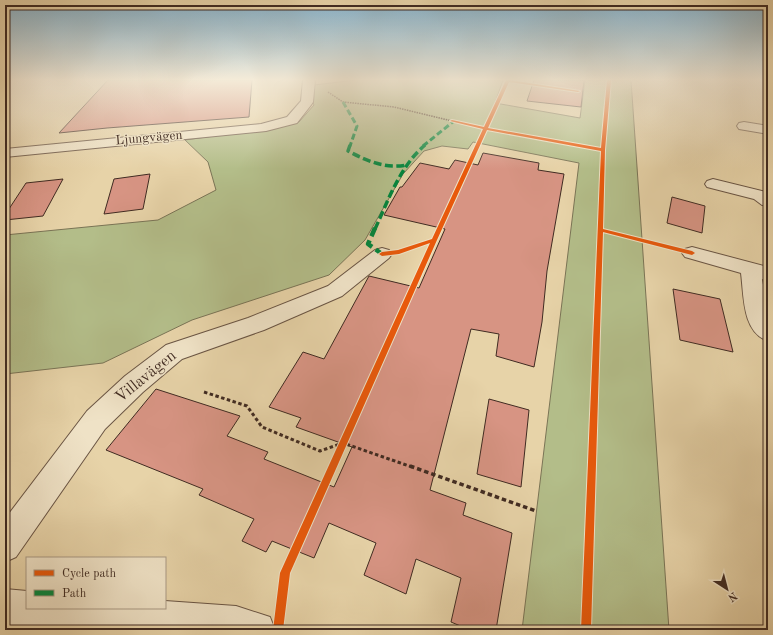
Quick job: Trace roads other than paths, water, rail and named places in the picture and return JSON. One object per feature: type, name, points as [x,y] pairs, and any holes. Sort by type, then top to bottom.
[{"type":"street","name":"Ljungvägen","points":[[5,153],[261,128],[292,120],[301,110]]},
{"type":"street","points":[[744,126],[768,130]]},
{"type":"street","points":[[713,184],[760,195],[768,201]]},
{"type":"street","points":[[692,253],[759,272],[758,320],[768,332]]},
{"type":"street","name":"Villavägen","points":[[5,546],[96,420],[134,384],[174,352],[256,324],[335,291],[382,254]]},
{"type":"street","points":[[5,607],[26,609]]},
{"type":"street","points":[[32,609],[236,624],[257,630]]}]
